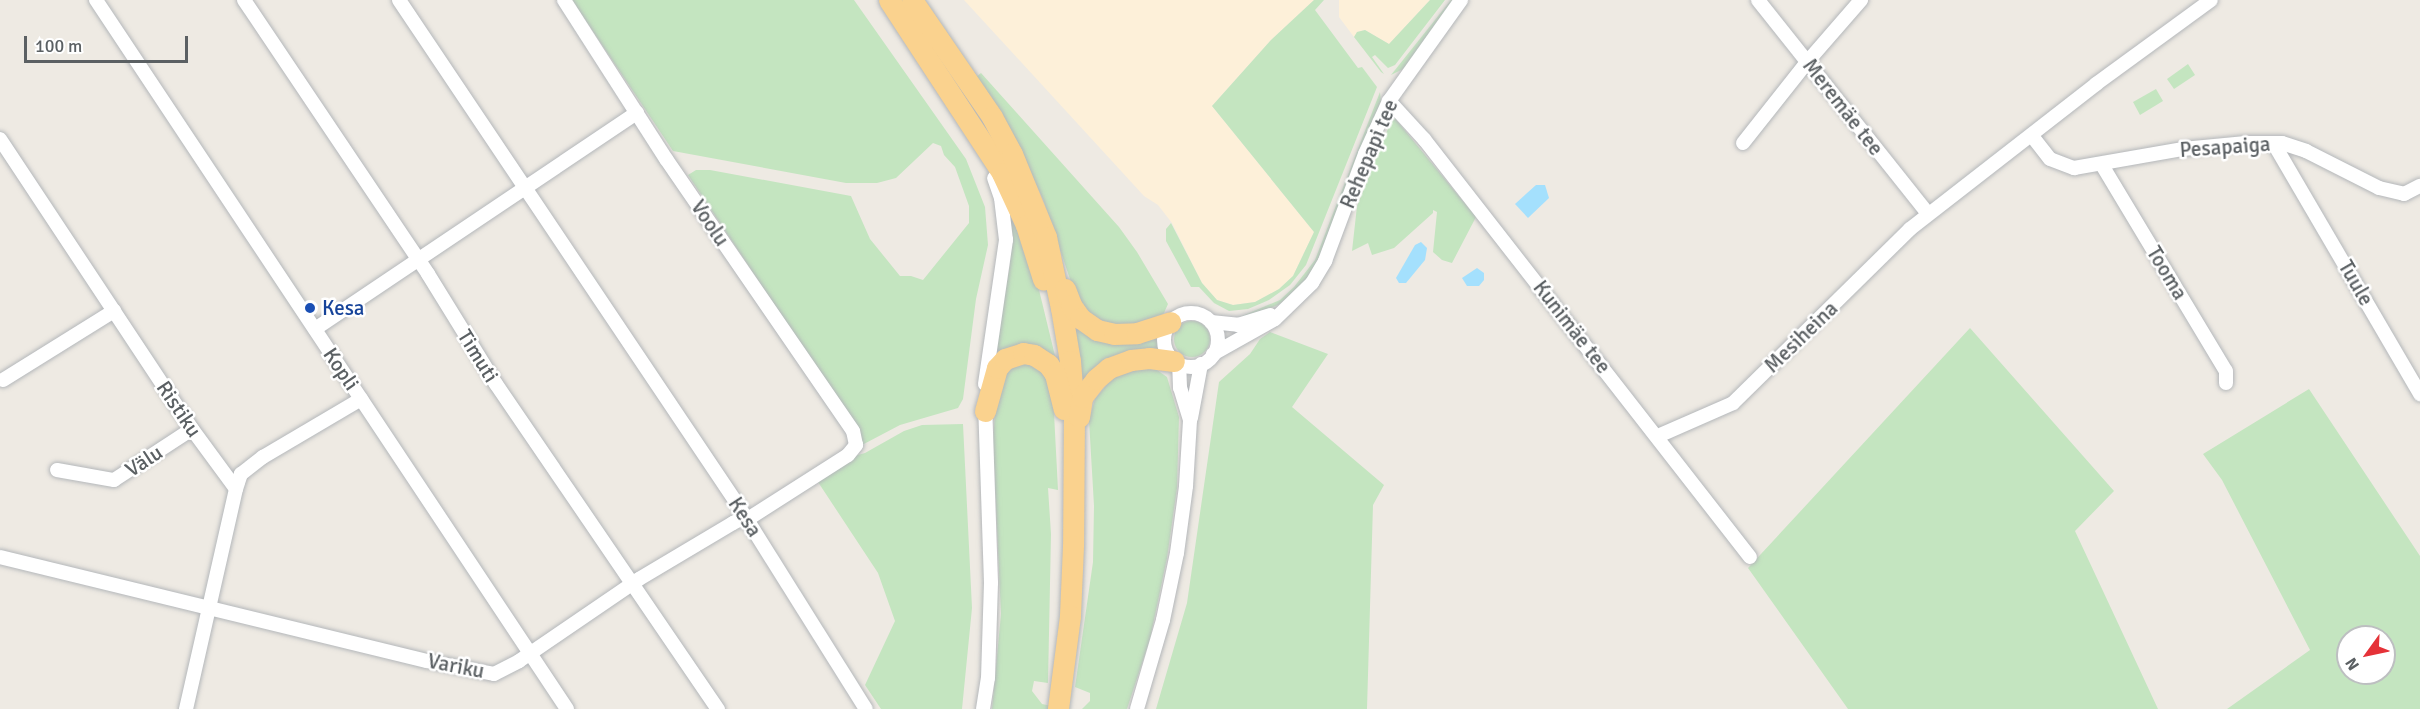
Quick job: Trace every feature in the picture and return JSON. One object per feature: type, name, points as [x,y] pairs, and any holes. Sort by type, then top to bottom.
[{"type":"highway","points":[[889,0],[1002,173],[1026,225],[1048,295],[1062,360],[1073,462]]},
{"type":"highway","points":[[912,0],[992,117],[1030,194],[1071,306],[1080,318],[1097,330],[1114,334],[1137,333],[1170,322]]},
{"type":"highway","points":[[1046,237],[1070,361],[1074,412],[1073,546],[1062,688],[1058,709]]},
{"type":"highway","points":[[985,411],[993,377],[1005,359],[1023,353],[1043,359],[1055,374],[1063,400],[1073,462]]},
{"type":"highway","points":[[1073,462],[1082,397],[1096,379],[1109,368],[1131,360],[1149,358],[1177,362]]},
{"type":"street","name":"Kopli","points":[[96,0],[567,709]]},
{"type":"street","name":"Timuti","points":[[244,0],[321,111],[496,384],[718,709]]},
{"type":"street","name":"Kesa","points":[[399,0],[745,517],[866,709]]},
{"type":"street","name":"Voolu","points":[[564,0],[637,113],[853,431],[856,445]]},
{"type":"street","name":"Rehepapi tee","points":[[1213,354],[1275,319],[1312,283],[1325,261],[1365,154],[1389,101],[1461,0]]},
{"type":"street","name":"Meremäe tee","points":[[1758,0],[1928,214]]},
{"type":"street","points":[[1743,143],[1808,61],[1861,0]]},
{"type":"street","points":[[1928,214],[2032,136],[2096,84],[2211,0]]},
{"type":"street","name":"Kunimäe tee","points":[[1389,101],[1424,139],[1658,436],[1750,557]]},
{"type":"street","points":[[315,329],[637,113]]},
{"type":"street","points":[[970,121],[1001,198],[1006,240],[987,362],[985,411],[991,583],[988,678],[983,709]]},
{"type":"street","name":"Pesapaiga","points":[[2032,136],[2043,152],[2061,164],[2074,168],[2102,165],[2183,148],[2246,143],[2283,143],[2310,153],[2379,188],[2404,194],[2420,186]]},
{"type":"street","name":"Ristiku","points":[[0,139],[192,429],[236,489]]},
{"type":"street","name":"Tuule","points":[[2274,144],[2420,394]]},
{"type":"street","points":[[2291,173],[2297,163],[2310,153]]},
{"type":"street","name":"Tooma","points":[[2102,165],[2226,371],[2226,383]]},
{"type":"street","name":"Mesiheina","points":[[1658,436],[1733,403],[1928,214]]},
{"type":"street","name":"Rehepapi tee","points":[[1211,322],[1238,325],[1283,310]]},
{"type":"street","points":[[1,380],[114,311]]},
{"type":"street","points":[[1193,313],[1211,322],[1217,338],[1213,354],[1201,364],[1186,366],[1177,362],[1165,346],[1166,330],[1170,322],[1177,317],[1193,313]]},
{"type":"street","points":[[1137,709],[1163,620],[1177,553],[1186,486],[1190,420],[1180,388],[1177,362]]},
{"type":"street","points":[[1190,420],[1193,415],[1194,394],[1201,364]]},
{"type":"street","points":[[186,709],[241,474],[263,457],[361,399]]},
{"type":"street","name":"Välu","points":[[57,470],[114,480],[192,429]]},
{"type":"street","name":"Variku","points":[[0,557],[427,661],[494,674],[530,654],[632,583],[745,517],[751,517],[829,469],[848,455],[856,445]]},
{"type":"shaded area","points":[[964,0],[1314,0],[1271,40],[1212,106],[1314,232],[1293,276],[1279,289],[1255,302],[1233,305],[1217,300],[1202,283],[1172,223],[1158,205],[1144,196]]},
{"type":"shaded area","points":[[1339,0],[1430,0],[1389,44],[1365,30],[1357,32],[1354,37],[1339,17]]},
{"type":"green space","points":[[572,0],[854,0],[966,159],[985,207],[988,245],[976,299],[963,399],[958,408],[900,425],[862,445],[860,433],[688,175],[696,170],[710,170],[851,196],[870,239],[900,276],[911,276],[923,280],[969,223],[969,206],[955,167],[944,155],[941,146],[933,143],[896,178],[877,183],[846,183],[673,151]]},
{"type":"green space","points":[[1314,0],[1324,0],[1315,10],[1358,68],[1362,67],[1377,87],[1306,265],[1290,285],[1269,300],[1248,309],[1229,311],[1214,303],[1199,287],[1191,287],[1166,241],[1166,229],[1171,223],[1202,283],[1217,300],[1233,305],[1255,302],[1279,289],[1293,276],[1314,232],[1212,106],[1271,40]]},
{"type":"green space","points":[[1430,0],[1445,0],[1395,65],[1388,68],[1375,55],[1372,57],[1384,74],[1354,37],[1357,32],[1365,30],[1389,44]]},
{"type":"green space","points":[[1451,0],[1455,0],[1405,68],[1391,75]]},
{"type":"green space","points":[[2188,64],[2195,75],[2174,89],[2167,79]]},
{"type":"green space","points":[[981,73],[1119,227],[1137,252],[1168,304],[1164,313],[1156,320],[1142,324],[1112,325],[1082,307],[1072,285],[1043,199],[1008,125],[976,77]]},
{"type":"green space","points":[[2156,89],[2163,101],[2140,115],[2133,102]]},
{"type":"green space","points":[[1380,92],[1381,102],[1319,258],[1307,279],[1280,304],[1242,320],[1242,316],[1280,300],[1294,287],[1315,260]]},
{"type":"green space","points":[[1393,116],[1476,217],[1452,263],[1442,260],[1433,252],[1437,212],[1433,210],[1433,213],[1394,248],[1372,255],[1368,243],[1352,251],[1357,206]]},
{"type":"green space","points":[[1011,214],[1032,261],[1056,360],[993,358],[1010,265]]},
{"type":"green space","points":[[1072,317],[1158,335],[1159,352],[1080,388]]},
{"type":"green space","points":[[1192,321],[1205,326],[1210,339],[1205,352],[1192,357],[1179,352],[1174,339],[1179,326]]},
{"type":"green space","points":[[1970,328],[2114,491],[2075,531],[2158,709],[1848,709],[1748,568]]},
{"type":"green space","points":[[1270,332],[1328,354],[1292,407],[1384,485],[1373,505],[1367,709],[1156,709],[1187,603],[1219,382],[1250,354],[1260,339]]},
{"type":"green space","points":[[1025,362],[1042,369],[1053,394],[1058,490],[1048,488],[1051,534],[1048,683],[1034,681],[1032,691],[1042,704],[1066,709],[992,709],[1001,614],[993,442],[995,412],[1005,374],[1010,367]]},
{"type":"green space","points":[[1144,368],[1157,370],[1167,377],[1179,417],[1177,488],[1167,558],[1150,639],[1127,709],[1082,709],[1090,701],[1090,693],[1075,687],[1093,562],[1094,506],[1089,420],[1095,399],[1116,374]]},
{"type":"green space","points":[[2309,389],[2420,556],[2420,709],[2227,709],[2310,650],[2222,480],[2203,454]]},
{"type":"green space","points":[[963,424],[972,608],[962,709],[881,709],[865,685],[895,621],[878,573],[818,482],[854,456],[865,453],[904,431],[922,425]]},
{"type":"water","points":[[1536,185],[1545,185],[1549,198],[1528,218],[1515,204]]},
{"type":"water","points":[[1421,242],[1427,248],[1425,260],[1406,283],[1399,283],[1396,278],[1415,245]]},
{"type":"water","points":[[1477,268],[1484,273],[1484,280],[1479,286],[1467,286],[1462,278]]},
{"type":"place","name":"Kesa","points":[[310,308]]}]
